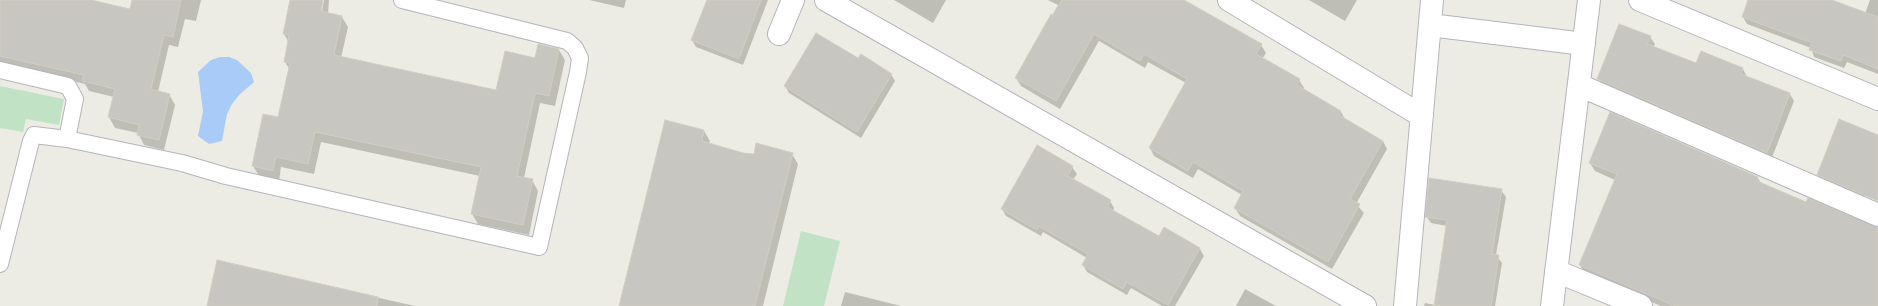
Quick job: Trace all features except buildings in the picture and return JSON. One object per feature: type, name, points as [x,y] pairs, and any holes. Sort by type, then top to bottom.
[{"type":"street","points":[[779,34],[793,0]]},
{"type":"street","points":[[826,0],[1365,306]]},
{"type":"street","points":[[1229,0],[1422,116]]},
{"type":"street","points":[[1405,306],[1432,0]]},
{"type":"street","points":[[1552,306],[1589,0]]},
{"type":"street","points":[[1640,0],[1878,100]]},
{"type":"street","points":[[1430,25],[1584,44]]},
{"type":"street","points":[[1579,85],[1878,215]]},
{"type":"street","points":[[1556,271],[1641,306]]},
{"type":"lane","points":[[0,264],[34,135],[67,139],[182,163],[226,176],[540,247],[578,72],[580,58],[575,48],[567,41],[402,0]]},
{"type":"lane","points":[[0,70],[68,86],[75,99],[67,139]]},
{"type":"green space","points":[[0,86],[64,99],[59,125],[26,119],[23,132],[0,128]]},
{"type":"green space","points":[[801,231],[840,241],[824,306],[783,306]]},
{"type":"water","points":[[220,57],[229,57],[237,60],[251,73],[254,82],[239,95],[232,104],[227,114],[222,141],[209,144],[198,136],[203,111],[198,72],[211,60]]}]
